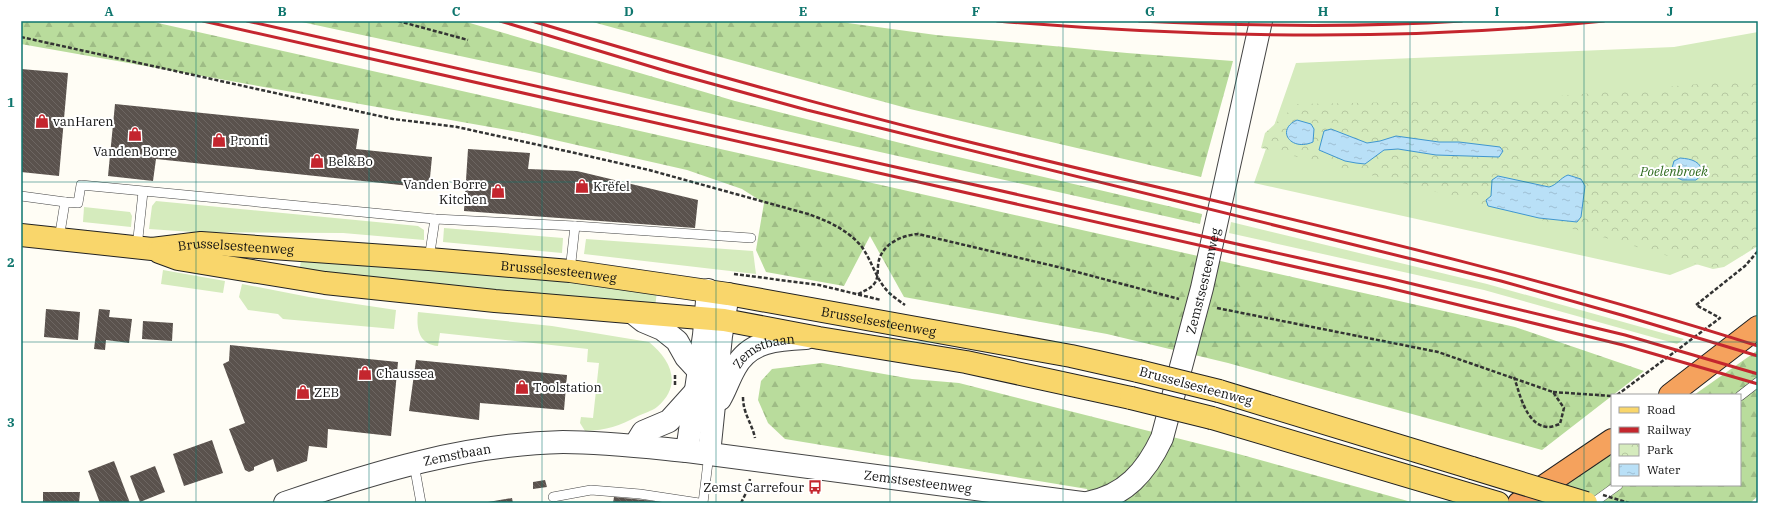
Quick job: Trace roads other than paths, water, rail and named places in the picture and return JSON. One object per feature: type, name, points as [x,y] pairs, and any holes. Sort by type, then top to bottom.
[{"type":"highway","points":[[1671,394],[1758,327]]},
{"type":"highway","points":[[1519,503],[1611,441]]},
{"type":"main road","name":"Brusselsesteenweg","points":[[21,235],[145,248],[201,243],[429,259],[570,271],[718,292],[1071,356],[1138,371],[1219,391],[1586,503]]},
{"type":"main road","name":"Brusselsesteenweg","points":[[145,248],[178,259],[325,283],[495,301],[714,319],[966,362],[1131,398],[1212,418],[1498,503]]},
{"type":"street","name":"Zemstsesteenweg","points":[[1087,503],[1110,496],[1129,485],[1142,473],[1153,458],[1162,438],[1198,304],[1261,21]]},
{"type":"street","name":"Zemstbaan","points":[[709,454],[713,410],[714,319],[718,292]]},
{"type":"street","points":[[633,313],[643,321],[662,328],[678,341],[686,357],[698,370]]},
{"type":"street","name":"Zemstbaan","points":[[687,451],[698,370],[714,319]]},
{"type":"street","name":"Zemstbaan","points":[[713,410],[726,389],[735,367],[750,350],[756,346],[771,342],[792,339],[819,338]]},
{"type":"street","points":[[635,445],[643,432],[669,421],[696,392]]},
{"type":"street","name":"Zemstbaan","points":[[285,503],[351,480],[413,462],[504,447],[562,442],[635,445],[752,459]]},
{"type":"street","name":"Zemstsesteenweg","points":[[752,459],[1082,503]]},
{"type":"lane","points":[[21,196],[65,202],[78,202],[81,185],[435,219],[574,226],[751,238]]},
{"type":"lane","points":[[143,192],[145,248]]},
{"type":"lane","points":[[59,239],[65,202]]},
{"type":"lane","points":[[429,259],[435,219]]},
{"type":"lane","points":[[570,271],[574,226]]},
{"type":"lane","points":[[1741,395],[1758,382]]},
{"type":"lane","points":[[703,503],[709,454]]},
{"type":"lane","points":[[413,462],[421,503]]},
{"type":"lane","points":[[1593,503],[1617,486]]},
{"type":"lane","points":[[553,497],[591,490],[700,503]]},
{"type":"water","points":[[1297,120],[1311,124],[1314,129],[1313,142],[1298,144],[1292,142],[1288,138],[1287,129],[1290,124]]},
{"type":"water","points":[[1331,129],[1367,143],[1396,136],[1439,142],[1459,142],[1500,147],[1503,151],[1499,157],[1436,155],[1398,149],[1384,150],[1365,164],[1356,163],[1345,161],[1319,150],[1324,131]]},
{"type":"water","points":[[1680,158],[1698,163],[1703,174],[1696,180],[1682,180],[1674,176],[1672,168],[1674,161]]},
{"type":"water","points":[[1568,175],[1581,179],[1585,186],[1581,217],[1577,222],[1539,218],[1488,206],[1486,200],[1491,196],[1492,180],[1498,176],[1549,187]]},
{"type":"railway","points":[[203,21],[1385,287],[1623,345],[1758,384]]},
{"type":"railway","points":[[247,21],[1388,278],[1625,335],[1758,374]]},
{"type":"railway","points":[[500,21],[669,72],[807,110],[1501,281],[1758,356]]},
{"type":"railway","points":[[532,21],[688,67],[844,110],[949,137],[1457,260],[1658,315],[1758,346]]},
{"type":"railway","points":[[997,21],[1149,31],[1300,35],[1376,35],[1452,32],[1528,28],[1604,21]]},
{"type":"railway","points":[[1139,21],[1300,26],[1381,25],[1462,21]]},
{"type":"place","name":"vanHaren","points":[[42,121]]},
{"type":"place","name":"Vanden Borre","points":[[135,134]]},
{"type":"place","name":"Pronti","points":[[219,140]]},
{"type":"place","name":"Bel&Bo","points":[[317,161]]},
{"type":"place","name":"Krëfel","points":[[582,186]]},
{"type":"place","name":"Vanden Borre Kitchen","points":[[498,191]]},
{"type":"place","name":"Chaussea","points":[[365,373]]},
{"type":"place","name":"Toolstation","points":[[522,387]]},
{"type":"place","name":"ZEB","points":[[303,392]]},
{"type":"place","name":"Zemst Carrefour","points":[[815,487]]},
{"type":"park label","name":"Poelenbroek","points":[[1674,171]]}]
